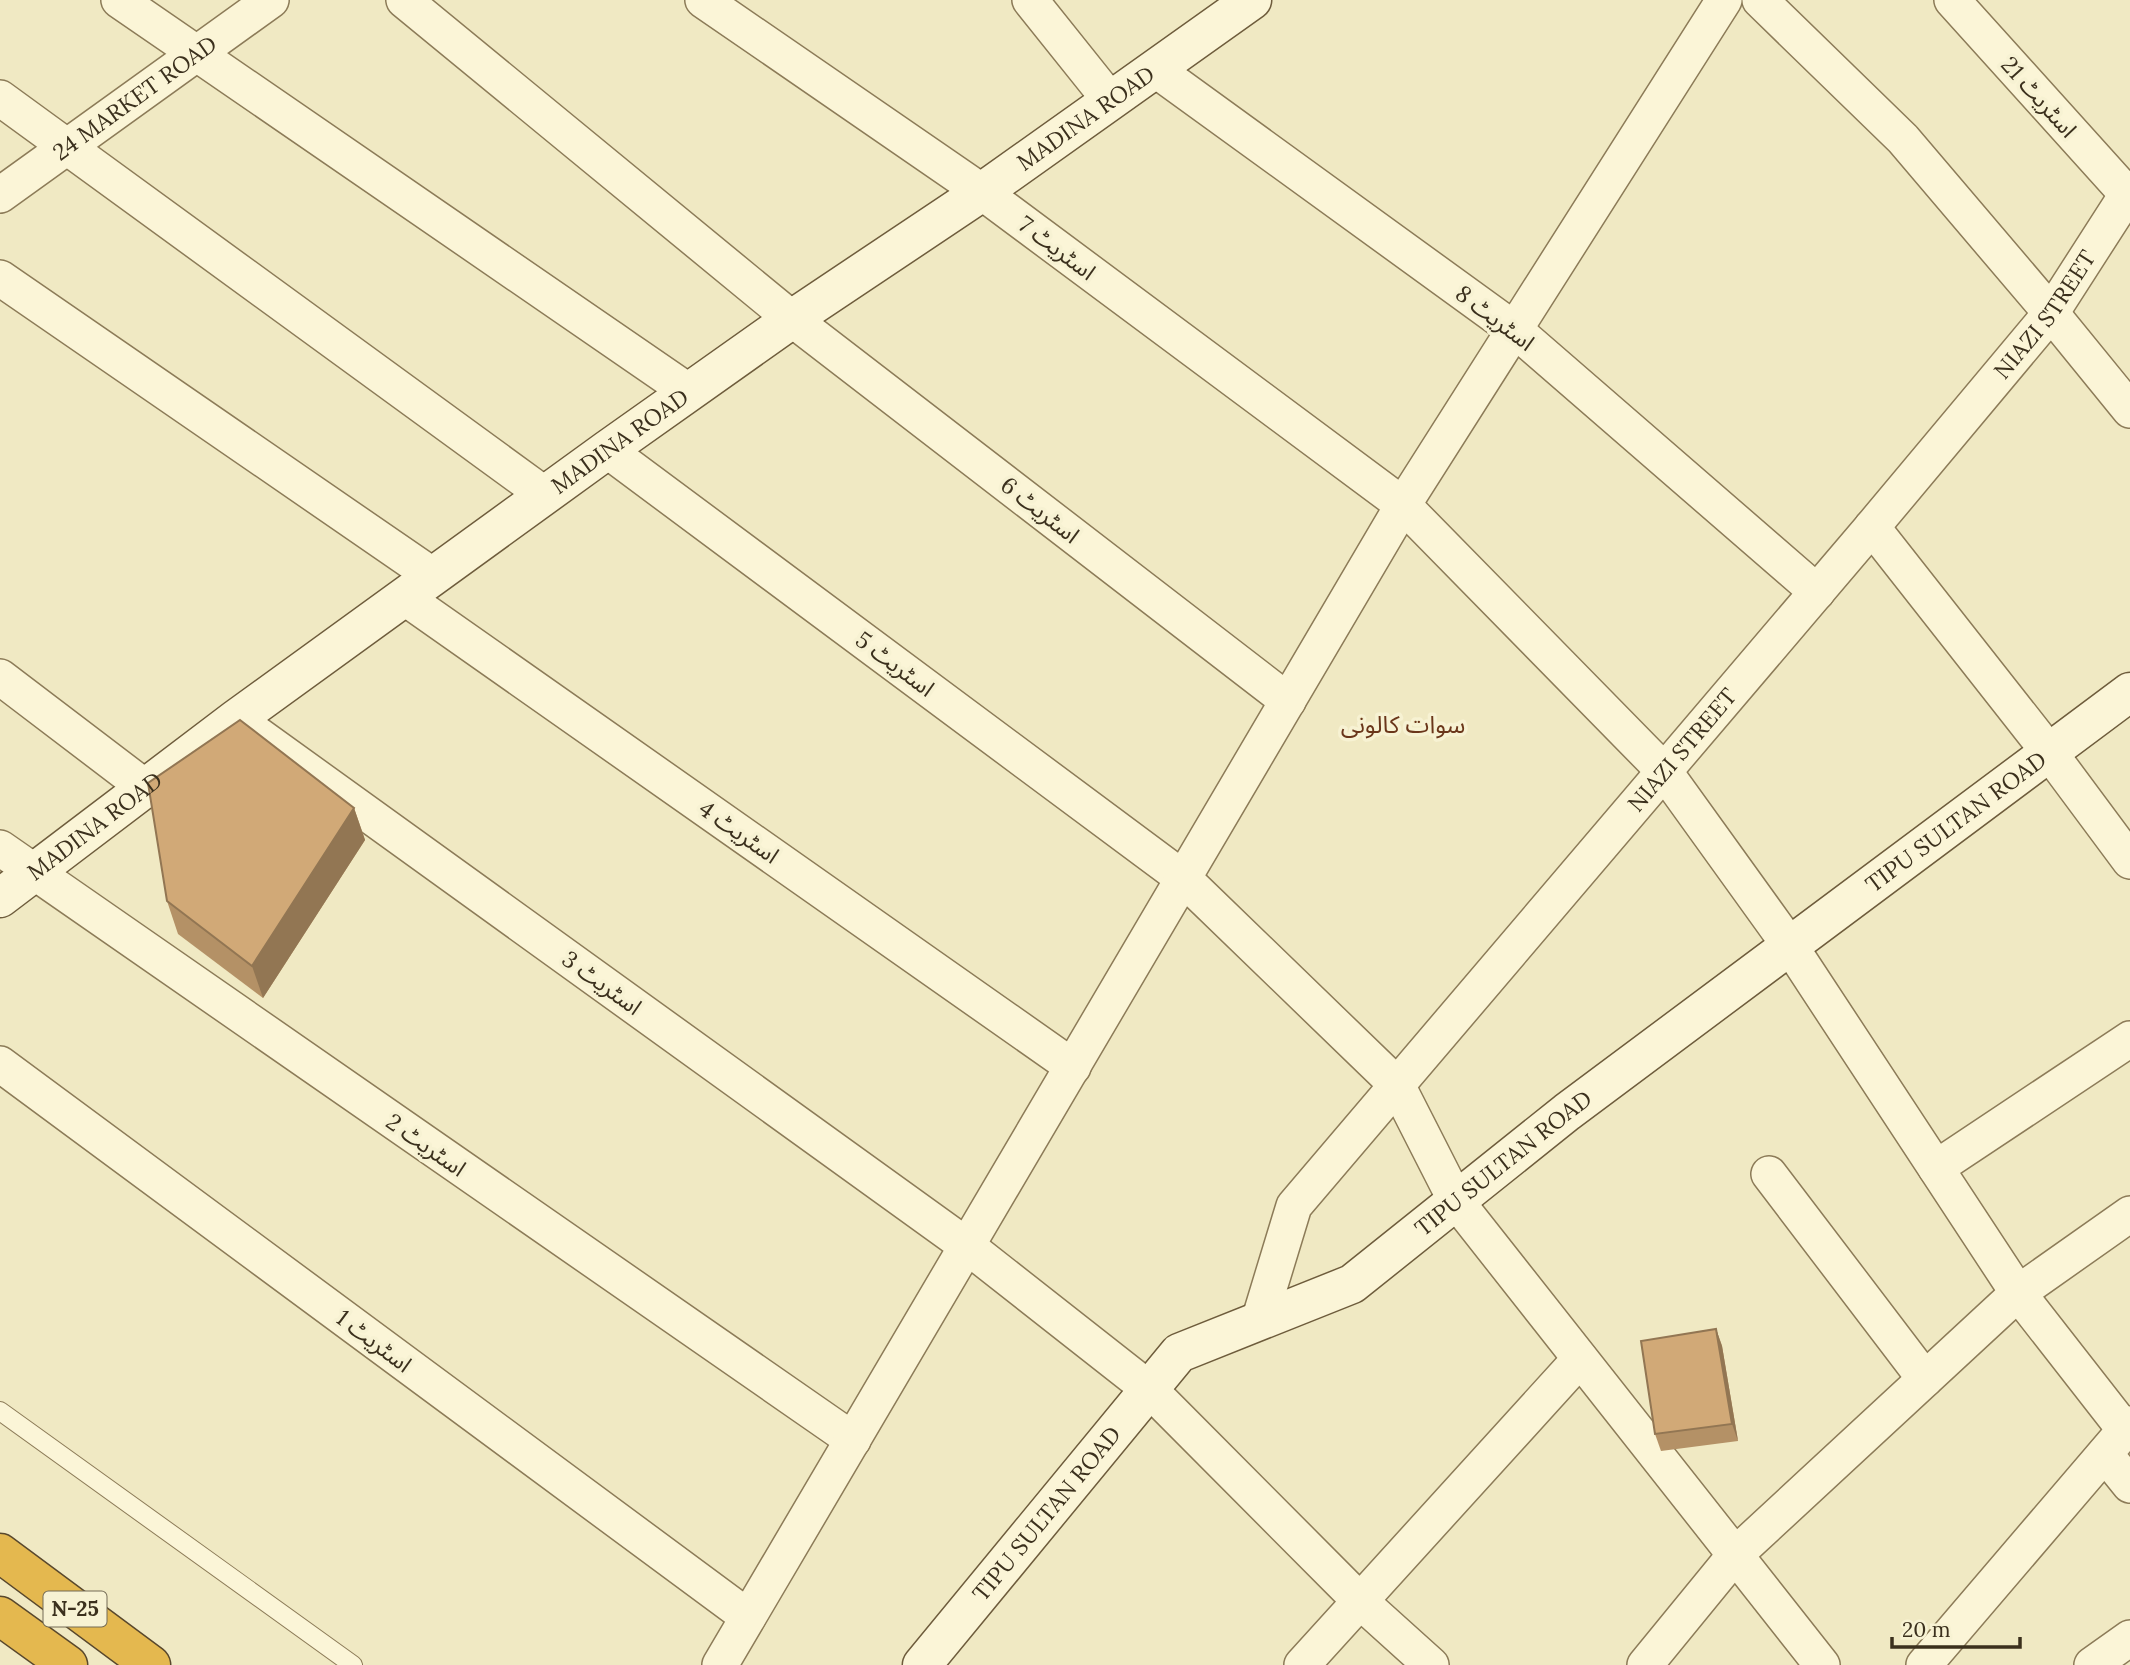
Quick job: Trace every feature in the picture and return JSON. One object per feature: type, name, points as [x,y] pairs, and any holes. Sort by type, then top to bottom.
[{"type":"highway","name":"N-25","points":[[0,1553],[151,1665]]},
{"type":"highway","name":"N-25","points":[[0,1616],[68,1665]]},
{"type":"street","points":[[120,0],[689,392]]},
{"type":"street","name":"24 MARKET ROAD","points":[[0,195],[271,0]]},
{"type":"street","name":"اسٹریٹ 6","points":[[404,0],[792,319],[1288,701]]},
{"type":"street","name":"اسٹریٹ 7","points":[[703,0],[982,192],[1403,505],[1664,771],[1790,946],[2018,1293],[2120,1436],[2130,1485]]},
{"type":"street","points":[[1030,0],[1110,100]]},
{"type":"street","name":"MADINA ROAD","points":[[0,898],[236,719],[607,450],[792,319],[982,192],[1252,0]]},
{"type":"street","points":[[720,1665],[1403,505],[1724,0]]},
{"type":"street","points":[[1760,0],[1903,139],[2130,410]]},
{"type":"street","name":"اسٹریٹ 21","points":[[1952,0],[2128,192]]},
{"type":"street","name":"اسٹریٹ 8","points":[[1155,69],[1515,330],[1817,592]]},
{"type":"street","points":[[0,98],[545,495]]},
{"type":"street","name":"NIAZI STREET","points":[[1259,1321],[1294,1206],[2051,313],[2128,192]]},
{"type":"street","name":"اسٹریٹ 4","points":[[0,278],[1073,1067]]},
{"type":"street","name":"اسٹریٹ 5","points":[[607,450],[1184,878],[1397,1085],[1456,1201],[1822,1665]]},
{"type":"street","points":[[1872,527],[2049,752],[2130,861]]},
{"type":"street","points":[[0,677],[146,788]]},
{"type":"street","name":"TIPU SULTAN ROAD","points":[[922,1665],[1179,1353],[1352,1284],[1567,1112],[2130,692]]},
{"type":"street","name":"اسٹریٹ 3","points":[[236,719],[967,1247],[1149,1389],[1360,1601],[1431,1665]]},
{"type":"street","name":"اسٹریٹ 2","points":[[0,848],[853,1440]]},
{"type":"street","points":[[1936,1168],[2130,1039]]},
{"type":"street","name":"اسٹریٹ 1","points":[[0,1064],[748,1618]]},
{"type":"street","points":[[1769,1174],[1925,1379]]},
{"type":"street","points":[[1646,1665],[1735,1555],[2018,1293],[2130,1214]]},
{"type":"street","points":[[1302,1665],[1580,1359]]},
{"type":"street","points":[[1924,1665],[2120,1436]]},
{"type":"street","points":[[2092,1665],[2130,1638]]},
{"type":"lane","points":[[0,1411],[353,1665]]},
{"type":"building","points":[[240,720],[354,808],[252,966],[167,901],[148,783]]},
{"type":"building","points":[[1716,1329],[1732,1424],[1655,1434],[1641,1341]]},
{"type":"district","name":"سوات کالونی","points":[[1403,725]]}]
